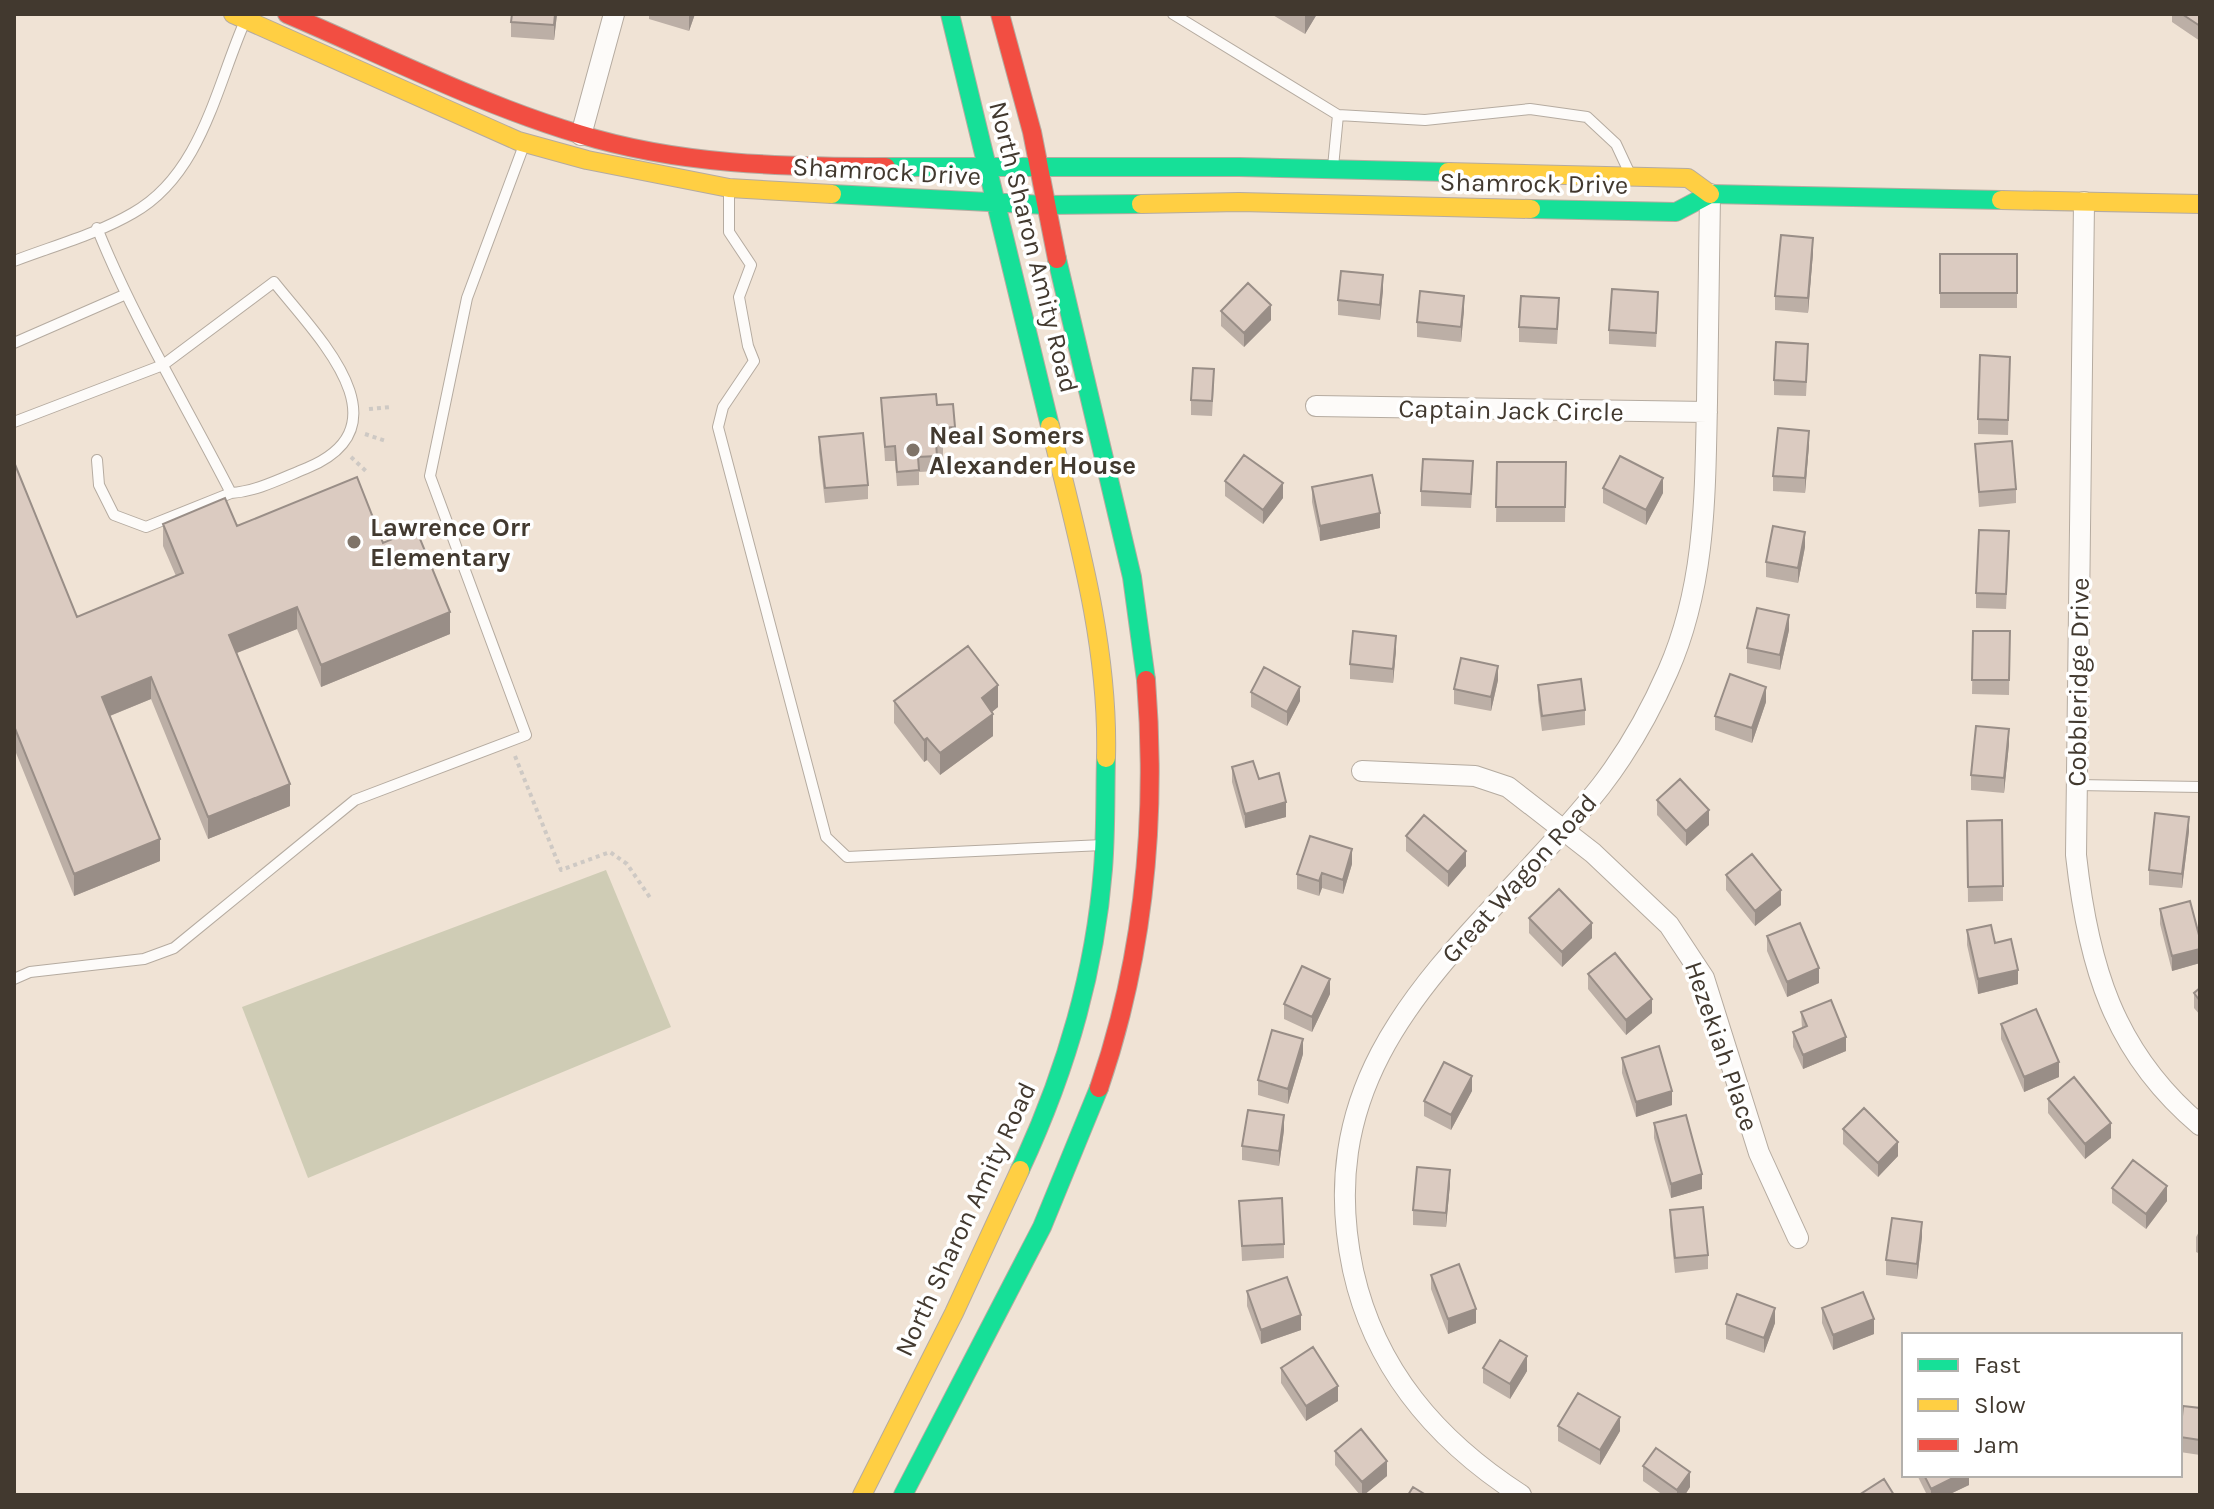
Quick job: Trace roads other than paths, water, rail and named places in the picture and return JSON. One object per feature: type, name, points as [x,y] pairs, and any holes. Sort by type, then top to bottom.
[{"type":"street","name":"Shamrock Drive","points":[[287,14],[527,116],[581,135],[732,163],[772,167],[1038,165],[1333,169],[1688,178],[1710,194]]},
{"type":"street","points":[[581,135],[614,14]]},
{"type":"street","name":"North Sharon Amity Road","points":[[862,1495],[954,1313],[1042,1123],[1069,1046],[1092,950],[1105,845],[1107,731],[1095,610],[950,14]]},
{"type":"street","name":"North Sharon Amity Road","points":[[902,1494],[1049,1214],[1081,1138],[1110,1058],[1134,958],[1145,874],[1149,730],[1137,603],[1038,165],[1000,14]]},
{"type":"street","name":"Shamrock Drive","points":[[243,16],[525,143],[587,160],[729,188],[1045,205],[1239,202],[1676,212],[1710,194],[2200,204]]},
{"type":"street","name":"Great Wagon Road","points":[[1521,1495],[1481,1469],[1439,1432],[1407,1394],[1385,1358],[1365,1314],[1350,1255],[1345,1170],[1360,1099],[1389,1033],[1417,993],[1615,767],[1645,720],[1682,633],[1701,555],[1707,412],[1710,194]]},
{"type":"street","name":"Cobbleridge Drive","points":[[2084,202],[2076,855],[2083,922],[2095,967],[2113,1013],[2138,1056],[2200,1125]]},
{"type":"street","name":"Captain Jack Circle","points":[[1316,406],[1707,412]]},
{"type":"street","name":"Hezekiah Place","points":[[1362,771],[1437,772],[1493,780],[1529,800],[1564,828],[1669,925],[1691,954],[1716,1012],[1759,1153],[1798,1238]]},
{"type":"street","points":[[902,1494],[896,1465],[944,1366],[954,1313]]},
{"type":"lane","points":[[1173,14],[1338,115],[1425,120],[1530,109],[1587,117],[1616,144],[1631,177]]},
{"type":"lane","points":[[14,261],[133,213],[162,192],[184,167],[243,16]]},
{"type":"lane","points":[[1333,169],[1338,115]]},
{"type":"lane","points":[[14,979],[30,972],[144,959],[174,948],[355,800],[526,735],[430,476],[467,298],[525,143]]},
{"type":"lane","points":[[732,163],[729,232],[751,265],[739,297],[748,346],[754,361],[723,407],[718,427],[826,837],[847,857],[1105,845]]},
{"type":"lane","points":[[97,228],[124,295],[231,493]]},
{"type":"lane","points":[[14,422],[163,365],[274,282],[341,370],[352,391],[355,410],[352,429],[341,446],[324,461],[249,492],[231,493],[146,527],[114,515],[99,485],[97,460]]},
{"type":"lane","points":[[14,343],[124,295]]},
{"type":"lane","points":[[2077,785],[2200,787]]},
{"type":"place","name":"Neal Somers Alexander House","points":[[913,450]]},
{"type":"place","name":"Lawrence Orr Elementary","points":[[354,542]]}]
